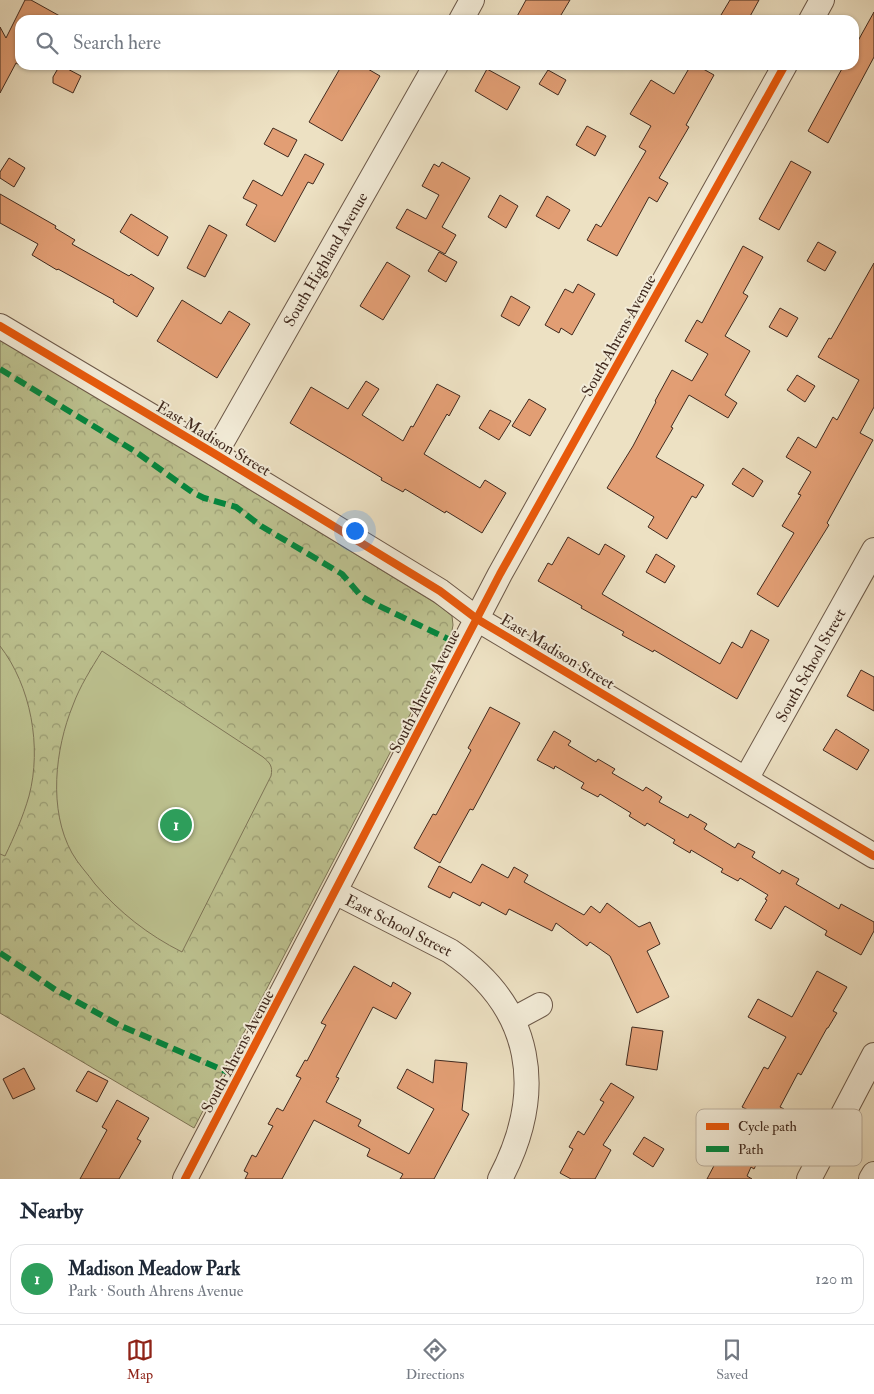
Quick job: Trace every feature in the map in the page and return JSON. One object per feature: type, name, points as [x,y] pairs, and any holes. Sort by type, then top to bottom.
[{"type":"street","points":[[464,15],[472,0]]},
{"type":"street","points":[[814,15],[822,0]]},
{"type":"street","name":"South Highland Avenue","points":[[215,454],[433,70]]},
{"type":"street","name":"South Ahrens Avenue","points":[[186,1179],[505,565],[782,70]]},
{"type":"street","name":"East Madison Street","points":[[0,326],[440,591],[478,619],[874,856]]},
{"type":"street","name":"South School Street","points":[[746,780],[874,550]]},
{"type":"street","name":"East School Street","points":[[335,892],[450,950],[490,985],[514,1019],[524,1047],[526,1087],[523,1121],[518,1139],[500,1179]]},
{"type":"street","points":[[514,1019],[540,1005]]},
{"type":"street","points":[[846,1109],[874,1055]]},
{"type":"street","points":[[809,1179],[816,1166]]},
{"type":"street","points":[[871,1179],[874,1174]]},
{"type":"green space","points":[[0,340],[198,458],[440,606],[452,616],[451,636],[194,1128],[0,1013]]},
{"type":"green space","points":[[0,646],[11,662],[19,679],[26,698],[34,738],[33,777],[29,796],[5,856],[0,854]]},
{"type":"green space","points":[[102,651],[263,757],[271,767],[271,776],[182,952],[146,930],[104,894],[80,865],[64,836],[57,799],[58,760],[67,722],[76,698]]},
{"type":"building","points":[[25,0],[31,0],[58,15],[18,15]]},
{"type":"building","points":[[526,0],[570,0],[561,15],[518,15]]},
{"type":"building","points":[[730,0],[759,0],[751,15],[721,15]]},
{"type":"building","points":[[874,12],[874,57],[828,143],[808,131],[841,70],[859,70],[859,39]]},
{"type":"building","points":[[15,20],[15,65],[0,93],[0,27],[6,38]]},
{"type":"building","points":[[57,70],[70,70],[81,76],[73,93],[53,83],[53,77]]},
{"type":"building","points":[[339,70],[370,70],[380,76],[342,141],[309,122]]},
{"type":"building","points":[[486,70],[520,87],[507,110],[475,91]]},
{"type":"building","points":[[548,70],[566,80],[558,95],[539,84]]},
{"type":"building","points":[[688,70],[705,70],[714,75],[686,125],[689,127],[659,178],[668,183],[657,202],[649,197],[617,256],[587,240],[596,224],[601,227],[646,151],[639,147],[651,126],[630,114],[651,80],[674,94]]},
{"type":"building","points":[[587,126],[606,136],[595,156],[576,145]]},
{"type":"building","points":[[273,128],[297,140],[288,157],[264,144]]},
{"type":"building","points":[[305,154],[324,164],[313,184],[308,182],[275,242],[246,225],[257,205],[243,198],[253,180],[282,196]]},
{"type":"building","points":[[9,158],[25,168],[14,187],[0,178],[0,172]]},
{"type":"building","points":[[791,161],[811,172],[779,230],[759,219]]},
{"type":"building","points":[[442,162],[470,178],[442,227],[456,235],[445,254],[396,228],[407,209],[426,219],[439,195],[422,186],[434,164],[439,167]]},
{"type":"building","points":[[0,194],[56,226],[55,228],[75,240],[72,244],[154,288],[137,317],[113,302],[114,300],[32,255],[38,244],[0,223]]},
{"type":"building","points":[[500,195],[518,206],[506,228],[488,217]]},
{"type":"building","points":[[547,196],[570,210],[559,229],[536,216]]},
{"type":"building","points":[[131,214],[168,237],[158,256],[120,232]]},
{"type":"building","points":[[209,225],[227,235],[205,277],[187,268]]},
{"type":"building","points":[[818,242],[836,252],[825,271],[807,261]]},
{"type":"building","points":[[743,246],[763,257],[743,293],[748,296],[725,336],[750,351],[725,395],[737,403],[728,418],[689,395],[671,427],[673,428],[656,457],[704,485],[696,498],[692,496],[667,539],[648,527],[654,517],[607,488],[633,446],[672,370],[692,381],[708,354],[685,341],[697,320],[702,323]]},
{"type":"building","points":[[439,252],[457,262],[446,282],[428,271]]},
{"type":"building","points":[[387,262],[410,276],[383,320],[360,306]]},
{"type":"building","points":[[874,263],[874,407],[860,433],[873,440],[827,523],[829,525],[778,607],[757,594],[794,533],[782,526],[801,495],[798,494],[811,472],[786,457],[798,437],[816,448],[833,417],[837,420],[859,380],[818,357],[829,338],[831,339]]},
{"type":"building","points":[[578,284],[595,294],[572,335],[561,328],[559,333],[545,325],[565,289],[573,293]]},
{"type":"building","points":[[511,296],[530,307],[519,326],[501,316]]},
{"type":"building","points":[[182,300],[221,324],[229,311],[250,324],[217,378],[157,341]]},
{"type":"building","points":[[780,308],[798,318],[787,337],[769,327]]},
{"type":"building","points":[[797,375],[815,386],[805,402],[787,390]]},
{"type":"building","points":[[366,381],[379,389],[362,415],[403,441],[437,384],[460,396],[449,416],[447,414],[424,454],[480,488],[485,480],[506,493],[482,533],[405,489],[403,492],[381,480],[382,478],[290,423],[311,387],[348,409]]},
{"type":"building","points":[[529,399],[546,409],[530,436],[512,426]]},
{"type":"building","points":[[490,410],[511,421],[499,440],[479,428]]},
{"type":"building","points":[[743,468],[763,481],[753,497],[732,484]]},
{"type":"building","points":[[568,537],[599,555],[605,544],[625,556],[602,594],[720,664],[732,642],[742,648],[751,630],[769,640],[737,699],[654,650],[653,652],[622,635],[624,632],[538,581],[548,563],[552,565]]},
{"type":"building","points":[[656,554],[675,566],[665,583],[646,572]]},
{"type":"building","points":[[861,670],[874,677],[874,711],[847,696]]},
{"type":"building","points":[[490,707],[520,723],[473,810],[470,809],[440,863],[414,848],[433,814],[436,815],[471,750],[468,748]]},
{"type":"building","points":[[836,729],[869,750],[857,770],[823,750]]},
{"type":"building","points":[[554,731],[571,741],[568,745],[596,762],[598,759],[615,769],[612,773],[643,791],[646,787],[662,797],[659,802],[688,818],[690,814],[707,824],[704,829],[735,848],[738,843],[755,852],[752,857],[780,874],[782,870],[799,879],[796,884],[839,909],[841,904],[874,922],[874,931],[861,955],[825,935],[827,931],[785,906],[771,929],[755,920],[768,895],[740,878],[738,881],[721,872],[723,869],[691,850],[690,853],[673,843],[675,840],[647,823],[645,826],[629,816],[631,813],[600,794],[598,797],[581,788],[584,783],[555,766],[554,769],[537,760]]},
{"type":"building","points":[[482,864],[508,878],[514,867],[528,875],[524,882],[584,915],[591,906],[600,913],[607,903],[639,927],[650,922],[660,944],[647,951],[669,997],[637,1013],[610,956],[590,942],[587,946],[556,923],[552,931],[509,909],[506,915],[482,902],[480,906],[453,892],[450,898],[428,887],[439,866],[471,883]]},
{"type":"building","points":[[354,966],[391,987],[393,982],[411,993],[396,1019],[373,1007],[336,1077],[339,1078],[326,1102],[361,1120],[358,1126],[409,1154],[434,1109],[397,1088],[407,1069],[433,1083],[435,1060],[467,1063],[462,1110],[469,1114],[434,1179],[400,1179],[403,1174],[367,1156],[370,1149],[314,1120],[282,1179],[245,1179],[248,1173],[244,1171],[252,1155],[256,1157],[273,1126],[268,1124],[277,1108],[283,1111],[301,1078],[296,1076],[305,1060],[307,1061],[326,1025],[321,1023]]},
{"type":"building","points":[[817,971],[847,987],[833,1011],[837,1013],[801,1075],[798,1073],[780,1107],[784,1109],[746,1109],[742,1107],[764,1067],[768,1069],[786,1037],[748,1017],[758,999],[792,1017]]},
{"type":"building","points":[[632,1027],[663,1031],[657,1070],[626,1065]]},
{"type":"building","points":[[24,1068],[35,1089],[13,1099],[3,1079]]},
{"type":"building","points":[[88,1071],[108,1081],[97,1102],[76,1091]]},
{"type":"building","points":[[611,1083],[634,1097],[603,1145],[611,1150],[595,1179],[571,1179],[560,1173],[573,1149],[569,1147],[578,1131],[584,1135],[604,1102],[600,1100]]},
{"type":"building","points":[[117,1100],[149,1118],[137,1139],[141,1141],[119,1179],[80,1179],[107,1130],[102,1127]]},
{"type":"building","points":[[644,1137],[664,1149],[653,1167],[633,1154]]},
{"type":"building","points":[[714,1166],[756,1166],[754,1169],[751,1167],[747,1176],[752,1179],[707,1179]]},
{"type":"marked path","points":[[0,369],[136,452],[192,492],[204,498],[236,507],[261,526],[342,574],[361,596],[463,646]]},
{"type":"marked path","points":[[0,953],[56,990],[119,1025],[239,1077]]},
{"type":"cycle path","points":[[185,1179],[500,574],[782,70]]},
{"type":"cycle path","points":[[0,326],[440,591],[477,619],[874,856]]},
{"type":"place","name":"Madison Meadow Park","points":[[176,825]]}]
